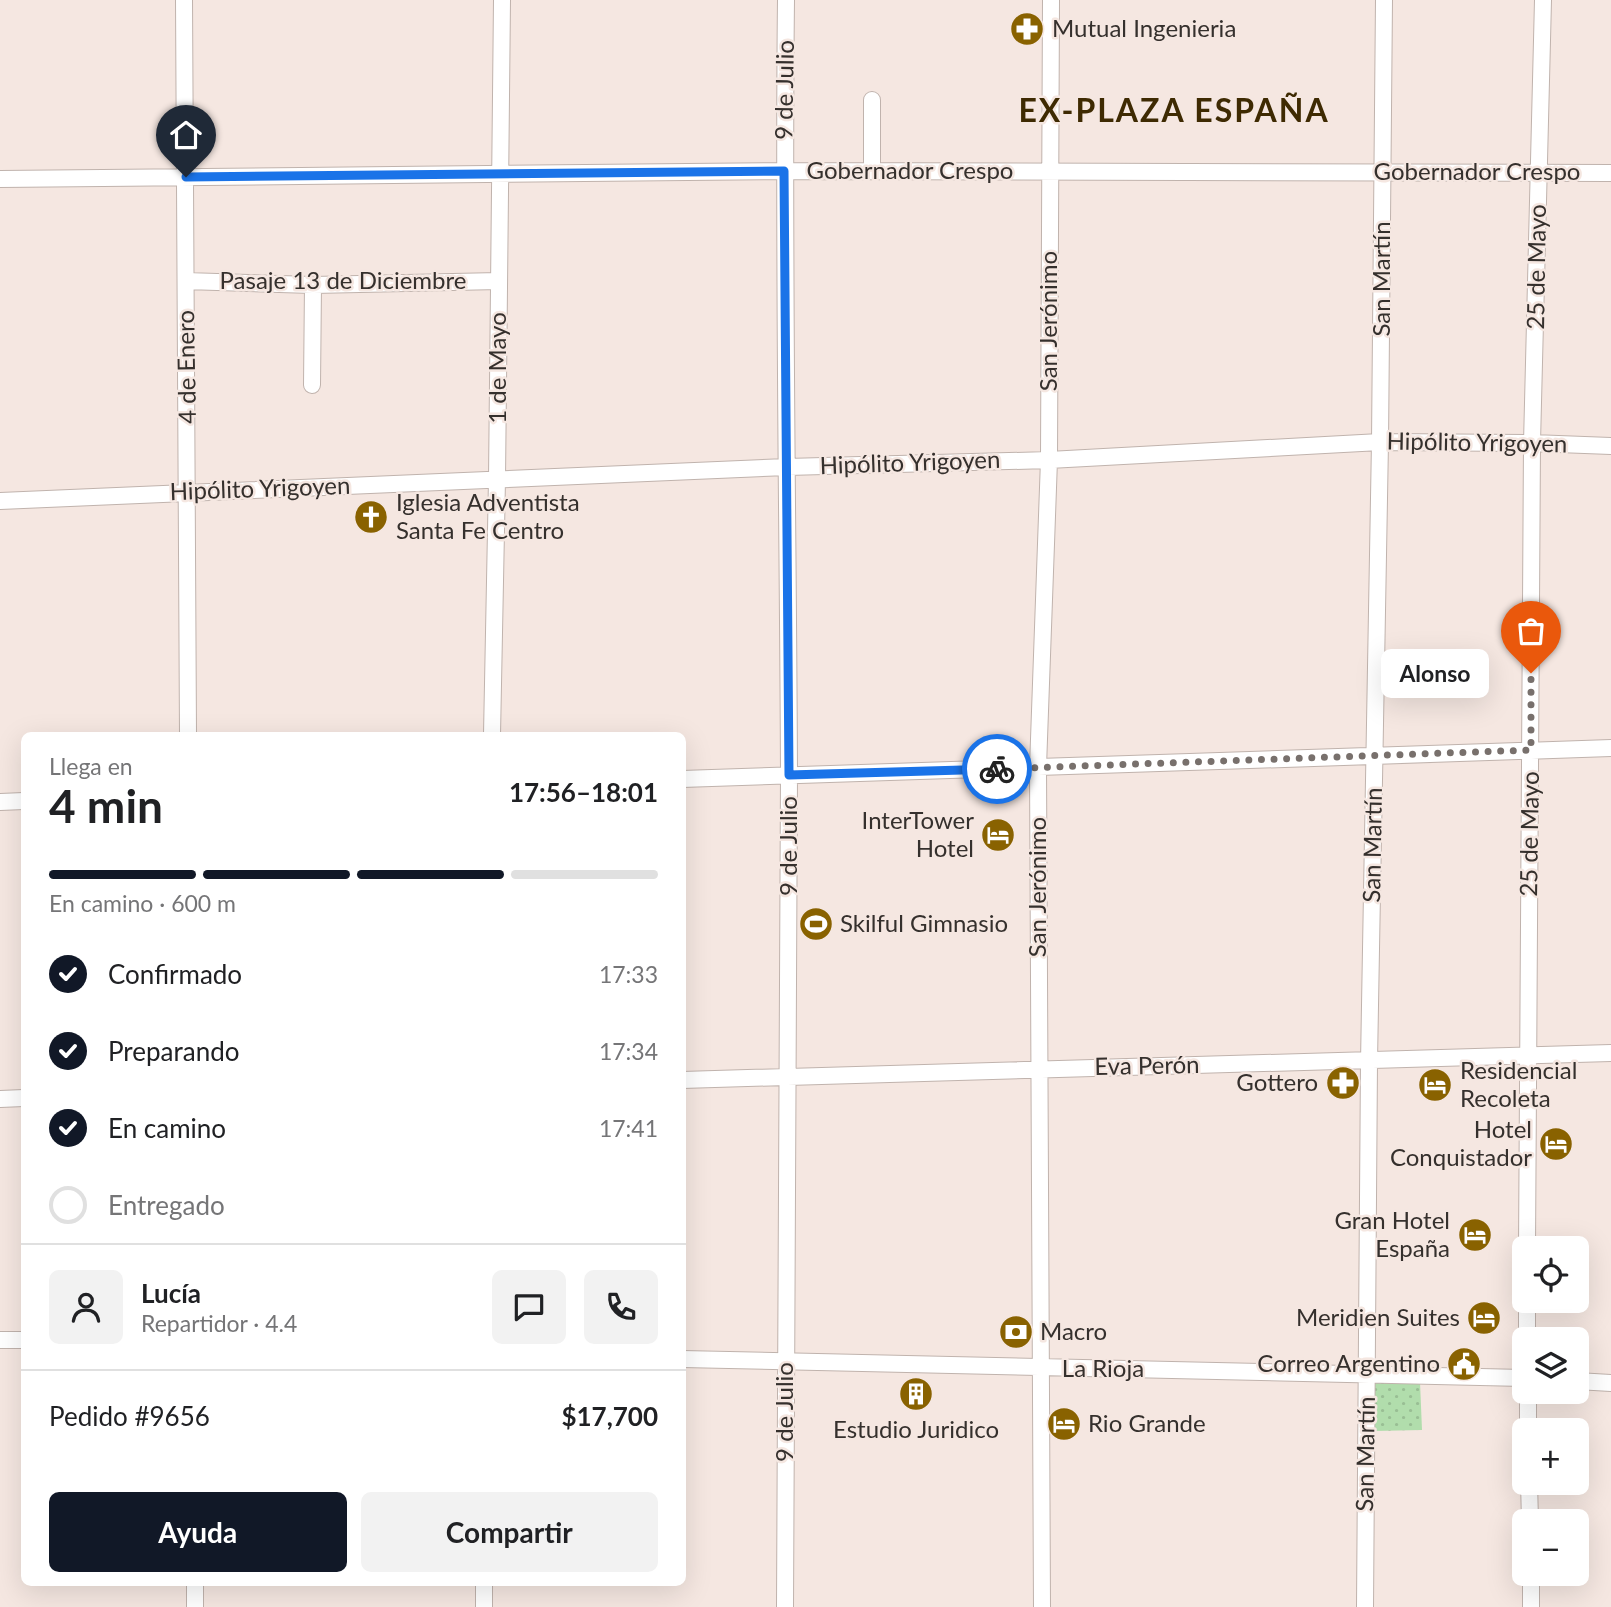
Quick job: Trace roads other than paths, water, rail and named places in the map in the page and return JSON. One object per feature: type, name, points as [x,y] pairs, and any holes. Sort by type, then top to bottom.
[{"type":"street","name":"4 de Enero","points":[[184,0],[188,732]]},
{"type":"street","name":"1 de Mayo","points":[[492,732],[502,0]]},
{"type":"street","name":"9 de Julio","points":[[785,1607],[789,1075],[788,467],[784,171],[786,0]]},
{"type":"street","name":"San Jerónimo","points":[[1042,1607],[1038,767],[1049,460],[1048,172],[1051,0]]},
{"type":"street","name":"San Martín","points":[[1365,1607],[1369,1062],[1380,442],[1384,0]]},
{"type":"street","name":"25 de Mayo","points":[[1527,1236],[1532,443],[1543,0]]},
{"type":"street","points":[[872,100],[872,171]]},
{"type":"street","name":"Gobernador Crespo","points":[[0,179],[784,171],[1611,173]]},
{"type":"street","name":"Pasaje 13 de Diciembre","points":[[186,281],[313,285],[499,281]]},
{"type":"street","points":[[312,385],[313,285]]},
{"type":"street","name":"Hipólito Yrigoyen","points":[[0,501],[788,467],[1049,460],[1380,442],[1611,446]]},
{"type":"street","points":[[686,779],[1611,748]]},
{"type":"street","points":[[0,802],[21,801]]},
{"type":"street","name":"Eva Perón","points":[[686,1080],[1611,1053]]},
{"type":"street","points":[[0,1099],[21,1098]]},
{"type":"street","points":[[0,1340],[21,1340]]},
{"type":"street","name":"La Rioja","points":[[686,1359],[1512,1378]]},
{"type":"street","points":[[1589,1382],[1611,1383]]},
{"type":"street","points":[[195,1586],[195,1607]]},
{"type":"street","points":[[484,1586],[484,1607]]},
{"type":"street","points":[[1531,1586],[1531,1607]]},
{"type":"place","name":"Mutual Ingenieria","points":[[1027,29]]},
{"type":"place","name":"Iglesia Adventista Santa Fe Centro","points":[[371,517]]},
{"type":"place","name":"Alonso","points":[[1531,673]]},
{"type":"place","name":"InterTower Hotel","points":[[998,835]]},
{"type":"place","name":"Skilful Gimnasio","points":[[816,924]]},
{"type":"place","name":"Gottero","points":[[1343,1083]]},
{"type":"place","name":"Residencial Recoleta","points":[[1435,1085]]},
{"type":"place","name":"Hotel Conquistador","points":[[1556,1144]]},
{"type":"place","name":"Gran Hotel España","points":[[1475,1235]]},
{"type":"place","name":"Meridien Suites","points":[[1484,1318]]},
{"type":"place","name":"Macro","points":[[1016,1332]]},
{"type":"place","name":"Correo Argentino","points":[[1464,1364]]},
{"type":"place","name":"Estudio Juridico","points":[[916,1394]]},
{"type":"place","name":"Rio Grande","points":[[1064,1424]]},
{"type":"district","name":"EX-PLAZA ESPAÑA","points":[[1174,111]]}]
